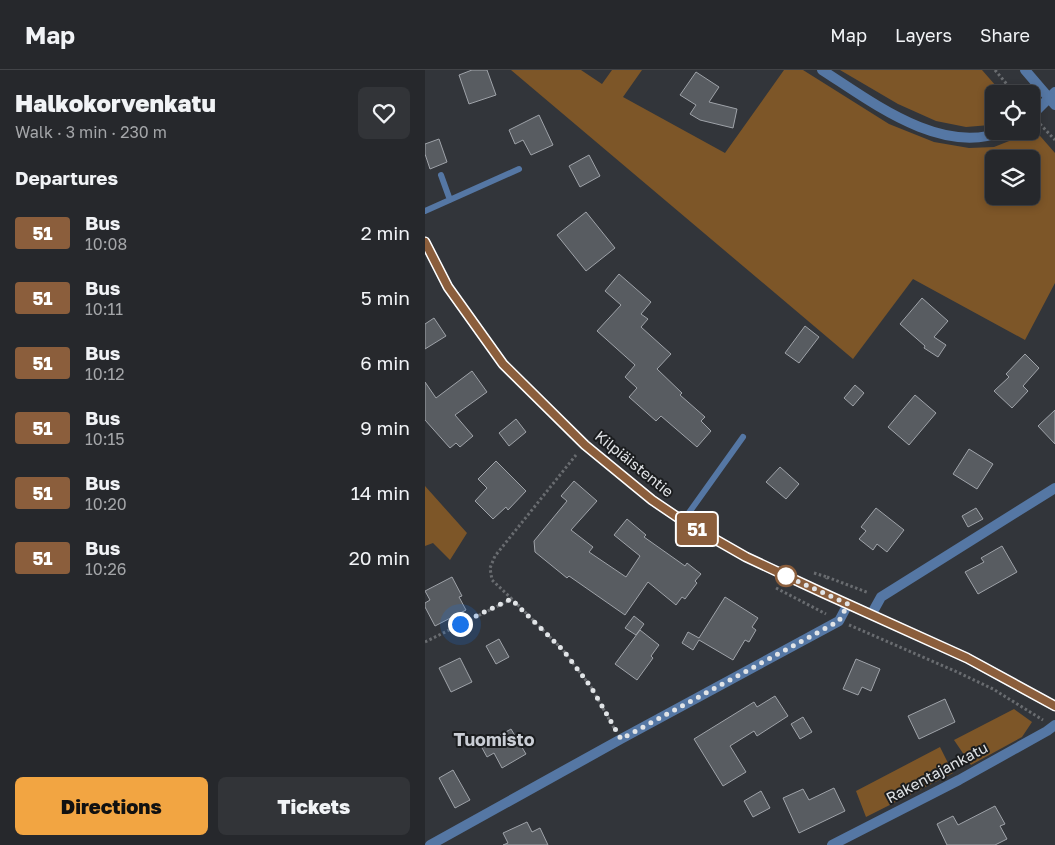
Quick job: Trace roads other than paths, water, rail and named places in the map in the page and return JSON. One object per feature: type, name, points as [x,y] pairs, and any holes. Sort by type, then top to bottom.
[{"type":"street","points":[[822,70],[894,116],[937,134],[969,138],[985,137]]},
{"type":"street","points":[[1025,70],[1053,98],[1040,109]]},
{"type":"street","name":"Kilpiäistentie","points":[[425,242],[448,287],[503,364],[585,445],[652,500],[683,521],[746,557],[967,658],[1055,706]]},
{"type":"street","points":[[871,615],[881,597],[1055,488]]},
{"type":"street","points":[[429,845],[839,621],[848,604]]},
{"type":"street","name":"Rakentajankatu","points":[[832,845],[959,780],[1055,725]]},
{"type":"lane","points":[[425,211],[519,169]]},
{"type":"lane","points":[[441,175],[450,200]]},
{"type":"lane","points":[[683,521],[743,437]]},
{"type":"district","name":"Tuomisto","points":[[494,740]]}]
